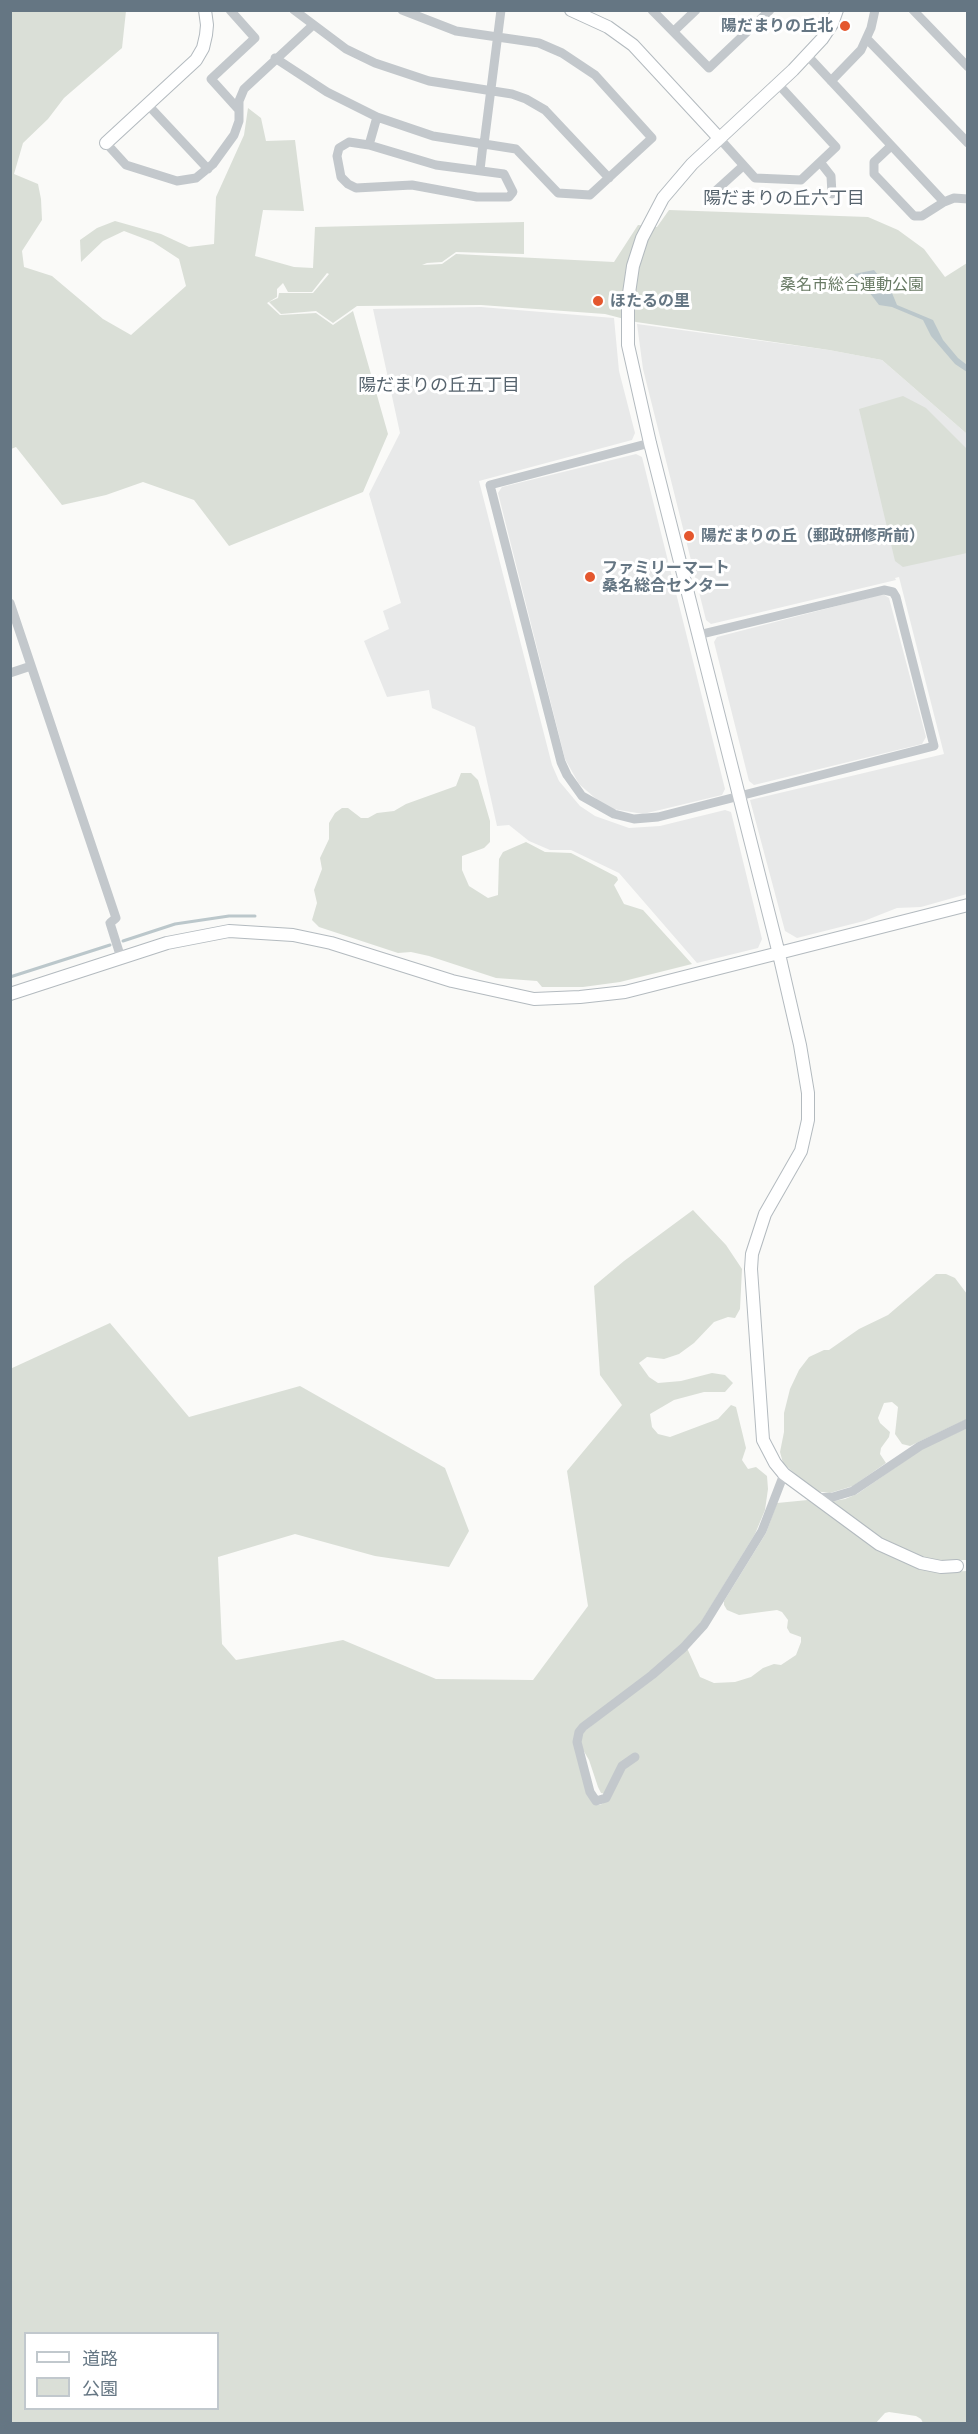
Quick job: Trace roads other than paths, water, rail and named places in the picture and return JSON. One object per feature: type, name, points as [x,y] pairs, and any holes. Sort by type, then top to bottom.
[{"type":"street","points":[[205,10],[207,26],[200,55],[192,65],[106,143],[126,165],[170,180],[190,180],[208,170],[234,135],[239,121],[244,89],[312,26]]},
{"type":"street","points":[[230,10],[255,38],[211,79],[239,110]]},
{"type":"street","points":[[294,10],[312,26],[346,49],[375,63],[429,81],[519,96],[544,110],[609,177]]},
{"type":"street","points":[[275,58],[327,92],[377,117],[433,136],[516,149],[558,193],[590,195],[652,138],[595,75],[562,52],[539,44],[456,31],[402,10]]},
{"type":"street","points":[[480,170],[501,10]]},
{"type":"street","points":[[571,10],[608,27],[633,45],[755,178],[801,180],[836,147],[778,84]]},
{"type":"street","points":[[652,10],[709,68],[770,10]]},
{"type":"street","points":[[674,31],[696,10]]},
{"type":"street","points":[[837,10],[828,31],[778,84],[684,171],[669,189],[647,228],[633,266],[628,300],[628,345],[650,443],[779,954],[805,1072],[808,1120],[805,1139],[796,1162],[759,1229],[751,1269],[760,1426],[763,1440],[784,1474],[879,1545],[921,1563],[941,1567],[962,1566]]},
{"type":"street","points":[[831,81],[861,50],[867,39],[875,10]]},
{"type":"street","points":[[913,10],[968,67]]},
{"type":"street","points":[[867,39],[968,143]]},
{"type":"street","points":[[806,54],[944,202]]},
{"type":"street","points":[[148,105],[208,170]]},
{"type":"street","points":[[369,145],[377,117]]},
{"type":"street","points":[[349,142],[369,145],[421,162],[504,174],[513,187],[512,195],[504,198],[477,197],[412,185],[364,188],[352,186],[341,177],[337,156],[339,148],[349,142]]},
{"type":"street","points":[[891,146],[874,162],[874,174],[914,216],[922,216],[954,198],[968,199]]},
{"type":"street","points":[[820,162],[831,176],[832,194]]},
{"type":"street","points":[[711,195],[743,166]]},
{"type":"street","points":[[650,443],[490,485],[554,737],[561,762],[574,786],[593,804],[614,814],[634,819],[658,817],[934,746],[893,592],[884,590],[698,635]]},
{"type":"street","points":[[10,603],[116,918],[110,922],[121,958]]},
{"type":"street","points":[[10,673],[31,666]]},
{"type":"street","points":[[10,994],[167,943],[229,931],[293,935],[331,944],[452,981],[534,999],[580,997],[625,992],[968,905]]},
{"type":"street","points":[[816,1498],[833,1497],[853,1491],[920,1446],[968,1423]]},
{"type":"street","points":[[635,1757],[622,1766],[606,1798],[596,1801],[590,1792],[578,1742],[579,1732],[652,1675],[683,1648],[704,1625],[762,1532],[784,1474]]},
{"type":"waterway","points":[[123,941],[175,924],[229,916],[255,916]]},
{"type":"waterway","points":[[10,977],[110,945]]},
{"type":"place","name":"陽だまりの丘北","points":[[845,26]]},
{"type":"place","name":"ほたるの里","points":[[598,301]]},
{"type":"place","name":"陽だまりの丘（郵政研修所前）","points":[[689,536]]},
{"type":"place","name":"ファミリーマート 桑名総合センター","points":[[590,577]]},
{"type":"district","name":"陽だまりの丘六丁目","points":[[784,199]]},
{"type":"district","name":"陽だまりの丘五丁目","points":[[439,386]]},
{"type":"park label","name":"桑名市総合運動公園","points":[[852,285]]}]
